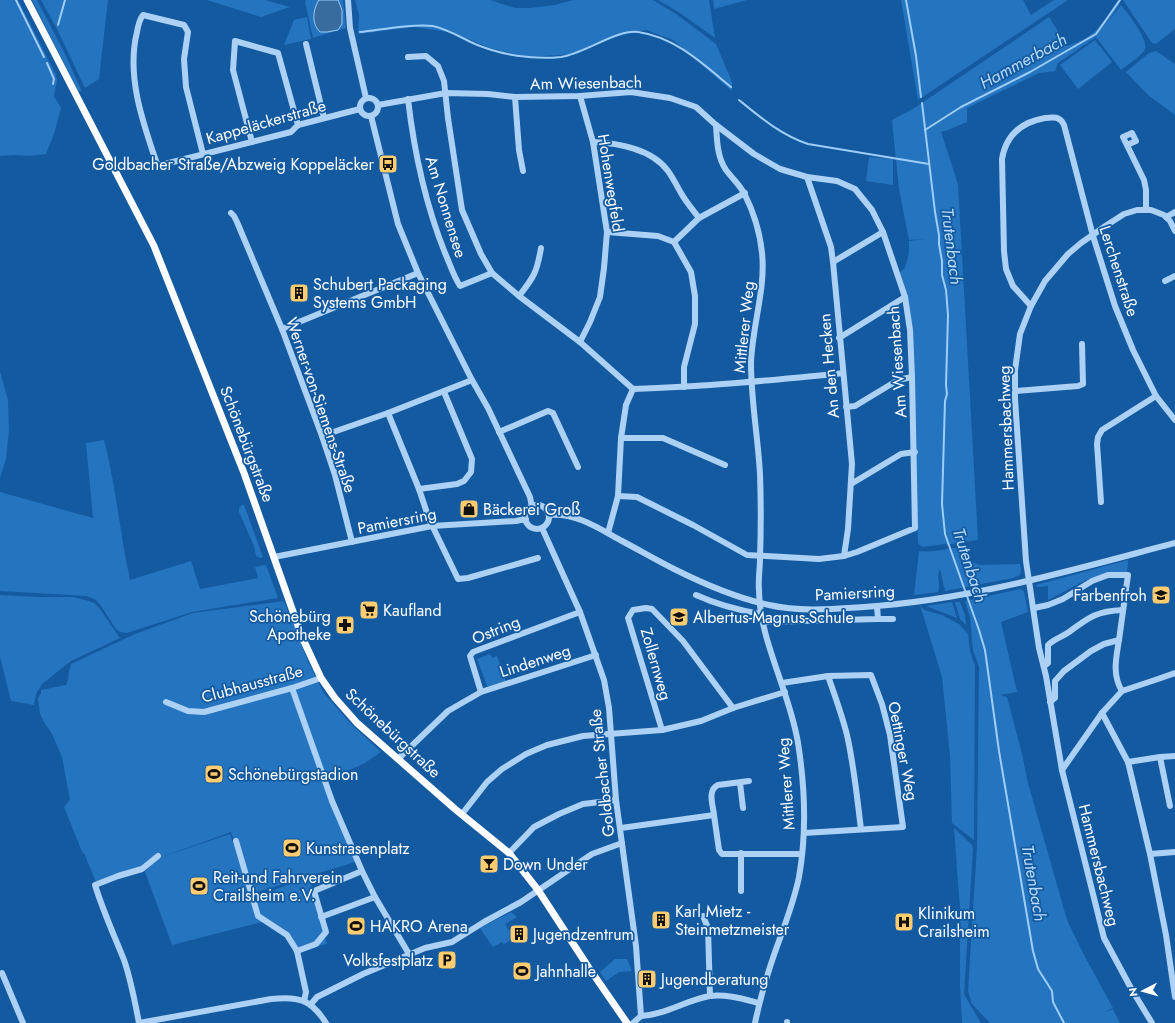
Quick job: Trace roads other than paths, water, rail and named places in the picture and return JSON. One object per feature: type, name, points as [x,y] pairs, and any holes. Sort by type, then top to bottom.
[{"type":"main road","name":"Schönebürgstraße","points":[[27,0],[154,246],[244,473],[302,637],[321,678],[335,698],[357,723],[509,853],[538,890],[627,1023]]},
{"type":"street","points":[[348,0],[350,28],[366,98]]},
{"type":"street","name":"Kappeläckerstraße","points":[[203,154],[186,87],[184,59],[188,32],[184,25],[143,15],[140,19],[134,43],[133,73],[137,96],[157,164],[161,165],[291,132],[298,125],[360,109]]},
{"type":"street","points":[[252,142],[233,70],[235,41],[278,53],[298,125]]},
{"type":"street","points":[[306,44],[324,118]]},
{"type":"street","points":[[408,57],[426,56],[438,66],[444,81],[462,210],[481,254],[492,273],[519,296],[580,342],[633,389],[684,388],[751,383],[843,372]]},
{"type":"street","name":"Am Wiesenbach","points":[[378,104],[446,93],[488,94],[515,97],[580,96],[631,92],[670,98],[696,107],[716,125],[754,154],[780,169],[807,177],[837,181],[855,189],[872,210],[883,232],[905,297],[910,330],[915,452],[915,528],[844,556]]},
{"type":"street","name":"Hohenwegfeld","points":[[580,96],[593,142],[607,232],[600,297],[580,342]]},
{"type":"street","name":"Am Wiesenbach","points":[[515,97],[519,150],[523,171]]},
{"type":"street","points":[[366,98],[372,98],[378,104],[377,111],[371,116],[365,115],[360,109],[362,102],[366,98]]},
{"type":"street","name":"Am Nonnensee","points":[[408,99],[420,176],[436,231],[455,278],[460,286],[492,273]]},
{"type":"street","points":[[371,116],[398,224],[418,273],[472,380],[488,408],[530,498],[532,507]]},
{"type":"street","name":"Lerchenstraße","points":[[1031,306],[1013,286],[1006,269],[1002,166],[1003,152],[1013,134],[1025,124],[1034,120],[1056,117],[1062,120],[1093,236],[1115,306],[1133,350],[1156,396],[1175,420]]},
{"type":"street","name":"Mittlerer Weg","points":[[716,125],[717,145],[724,167],[744,193],[756,222],[762,254],[762,278],[752,346],[751,383],[760,475],[760,556],[758,591],[766,636],[782,682],[798,740],[804,804],[804,833],[799,878],[786,923],[774,954],[759,1003],[755,1023]]},
{"type":"street","points":[[593,142],[611,143],[634,148],[653,158],[668,170],[682,194],[699,218]]},
{"type":"street","points":[[1127,145],[1144,180],[1146,190],[1146,209],[1156,211],[1166,217],[1175,231]]},
{"type":"street","name":"An den Hecken","points":[[807,177],[831,247],[833,262],[852,464],[848,529],[844,556]]},
{"type":"street","points":[[674,242],[699,218],[744,193]]},
{"type":"street","name":"Hammersbachweg","points":[[1146,209],[1124,214],[1072,250],[1058,265],[1045,281],[1031,306],[1020,334],[1014,370],[1022,505],[1029,581],[1062,770],[1104,938],[1152,1023]]},
{"type":"street","points":[[1166,217],[1175,212]]},
{"type":"street","name":"Werner-von-Siemens-Straße","points":[[230,213],[234,216],[237,222],[282,329],[322,436],[352,542]]},
{"type":"street","points":[[607,232],[658,236],[674,242],[691,272],[695,296],[695,324],[684,367],[684,388]]},
{"type":"street","points":[[833,262],[883,232]]},
{"type":"street","points":[[519,296],[531,281],[537,268],[541,248]]},
{"type":"street","points":[[282,329],[418,273]]},
{"type":"street","points":[[1165,281],[1175,276]]},
{"type":"street","points":[[839,338],[905,297]]},
{"type":"street","points":[[1015,391],[1078,386],[1083,384],[1082,344]]},
{"type":"street","points":[[846,407],[855,406],[898,380],[912,378]]},
{"type":"street","points":[[322,436],[388,413],[472,380]]},
{"type":"street","points":[[608,533],[618,496],[621,438],[626,405],[633,389]]},
{"type":"street","points":[[419,489],[457,484],[464,481],[471,472],[472,459],[444,392]]},
{"type":"street","points":[[1101,502],[1097,444],[1098,437],[1102,430],[1156,396]]},
{"type":"street","points":[[499,432],[548,411],[553,413],[578,467]]},
{"type":"street","points":[[388,413],[419,489],[429,519],[458,579],[468,578],[538,558]]},
{"type":"street","points":[[621,438],[663,438],[725,465]]},
{"type":"street","points":[[851,484],[901,454],[915,452]]},
{"type":"street","points":[[618,496],[637,497],[693,525],[747,555],[819,559],[844,556]]},
{"type":"street","points":[[541,506],[545,508],[549,515],[547,523],[542,528],[533,528],[527,523],[526,519],[528,510],[532,507],[541,506]]},
{"type":"street","name":"Pamiersring","points":[[549,515],[558,514],[573,517],[588,523],[682,573],[711,586],[760,603],[790,608],[814,609],[877,606],[956,597],[1029,581],[1175,543]]},
{"type":"street","name":"Pamiersring","points":[[274,557],[432,526],[516,521],[526,519]]},
{"type":"street","name":"Goldbacher Straße","points":[[542,528],[580,612],[604,680],[609,708],[616,800],[636,946],[641,1016]]},
{"type":"street","points":[[1034,608],[1048,605],[1063,599],[1092,581],[1108,575],[1128,576],[1115,664],[1116,677],[1122,690]]},
{"type":"street","points":[[696,595],[731,609],[761,614]]},
{"type":"street","points":[[877,606],[878,619]]},
{"type":"street","name":"Zollernweg","points":[[662,730],[628,618],[633,610],[646,608],[652,609],[683,641],[733,708]]},
{"type":"street","points":[[1044,666],[1048,663],[1048,645],[1052,641],[1059,638],[1093,615],[1108,611],[1123,610]]},
{"type":"street","name":"Ostring","points":[[481,692],[470,656],[473,652],[580,612]]},
{"type":"street","points":[[763,622],[893,619]]},
{"type":"street","name":"Hammersbachweg","points":[[1050,702],[1055,698],[1055,681],[1060,674],[1075,662],[1104,644],[1119,640]]},
{"type":"street","name":"Lindenweg","points":[[481,692],[596,655]]},
{"type":"street","points":[[1062,770],[1102,713],[1122,690],[1175,673]]},
{"type":"street","name":"Oettinger Weg","points":[[782,682],[828,676],[871,675],[882,704],[890,735],[903,827],[860,829]]},
{"type":"street","points":[[804,833],[860,829],[856,782],[847,736],[840,708],[828,676]]},
{"type":"street","name":"Clubhausstraße","points":[[166,702],[188,711],[204,712],[292,688],[321,678]]},
{"type":"street","points":[[292,688],[332,801],[362,870],[375,897],[410,954]]},
{"type":"street","points":[[398,759],[448,711],[481,692]]},
{"type":"street","points":[[462,814],[488,782],[502,769],[526,754],[562,741],[583,736],[662,730],[700,721],[733,708],[785,692]]},
{"type":"street","points":[[1102,713],[1128,762],[1150,854],[1166,935],[1175,997]]},
{"type":"street","points":[[1128,762],[1175,756]]},
{"type":"street","points":[[1160,757],[1170,806]]},
{"type":"street","points":[[749,781],[718,785],[714,787],[711,794],[718,850],[722,854],[802,854]]},
{"type":"street","points":[[740,783],[743,808]]},
{"type":"street","points":[[509,853],[534,827],[559,814],[583,804],[616,800]]},
{"type":"street","points":[[621,828],[714,815]]},
{"type":"street","points":[[236,841],[258,916],[287,935],[297,951],[306,992],[304,1000]]},
{"type":"street","points":[[311,1004],[317,997],[345,982],[410,954],[432,946],[452,942],[484,922],[521,902],[592,854],[622,843]]},
{"type":"street","points":[[1150,854],[1175,852]]},
{"type":"street","points":[[741,853],[741,891]]},
{"type":"street","points":[[158,856],[142,869],[95,885],[102,909],[124,961],[139,1023],[270,999],[291,998],[304,1000],[311,1004],[326,1023]]},
{"type":"street","points":[[297,951],[316,944],[326,932],[314,891],[362,870]]},
{"type":"street","points":[[321,917],[375,897]]},
{"type":"street","points":[[703,916],[708,928],[710,996]]},
{"type":"street","points":[[2,973],[23,1023]]},
{"type":"street","points":[[633,1023],[641,1016],[652,1015],[710,996],[730,997],[759,1003]]},
{"type":"waterway","points":[[16,0],[44,57]]},
{"type":"waterway","points":[[58,25],[65,0]]},
{"type":"waterway","name":"Trutenbach","points":[[906,0],[916,56],[921,97]]},
{"type":"waterway","name":"Hammerbach","points":[[925,130],[961,107],[1030,72],[1096,34],[1120,0]]},
{"type":"waterway","points":[[360,32],[407,26],[433,26],[449,31],[485,48],[506,54],[539,58],[570,55],[620,34],[638,32],[664,39],[688,53],[731,87]]},
{"type":"waterway","points":[[47,63],[54,79],[53,84]]},
{"type":"waterway","points":[[739,100],[780,131],[808,144],[929,164]]},
{"type":"waterway","name":"Trutenbach","points":[[922,103],[948,315],[947,394],[945,401],[942,504],[945,534],[985,650],[999,751],[1033,951],[1038,969],[1052,991],[1053,1002],[1064,1023]]},
{"type":"place","name":"Goldbacher Straße/Abzweig Koppeläcker","points":[[388,164]]},
{"type":"place","name":"Schubert Packaging Systems GmbH","points":[[299,293]]},
{"type":"place","name":"Bäckerei Groß","points":[[469,509]]},
{"type":"place","name":"Farbenfroh","points":[[1161,595]]},
{"type":"place","name":"Kaufland","points":[[369,610]]},
{"type":"place","name":"Albertus-Magnus-Schule","points":[[679,617]]},
{"type":"place","name":"Schönebürg Apotheke","points":[[345,625]]},
{"type":"place","name":"Schönebürgstadion","points":[[214,774]]},
{"type":"place","name":"Kunstrasenplatz","points":[[292,848]]},
{"type":"place","name":"Down Under","points":[[489,864]]},
{"type":"place","name":"Reit-und Fahrverein Crailsheim e.V.","points":[[199,886]]},
{"type":"place","name":"Karl Mietz - Steinmetzmeister","points":[[661,920]]},
{"type":"place","name":"Klinikum Crailsheim","points":[[904,922]]},
{"type":"place","name":"HAKRO Arena","points":[[356,926]]},
{"type":"place","name":"Jugendzentrum","points":[[519,934]]},
{"type":"place","name":"Volksfestplatz","points":[[447,960]]},
{"type":"place","name":"Jahnhalle","points":[[522,971]]},
{"type":"place","name":"Jugendberatung","points":[[647,979]]}]
